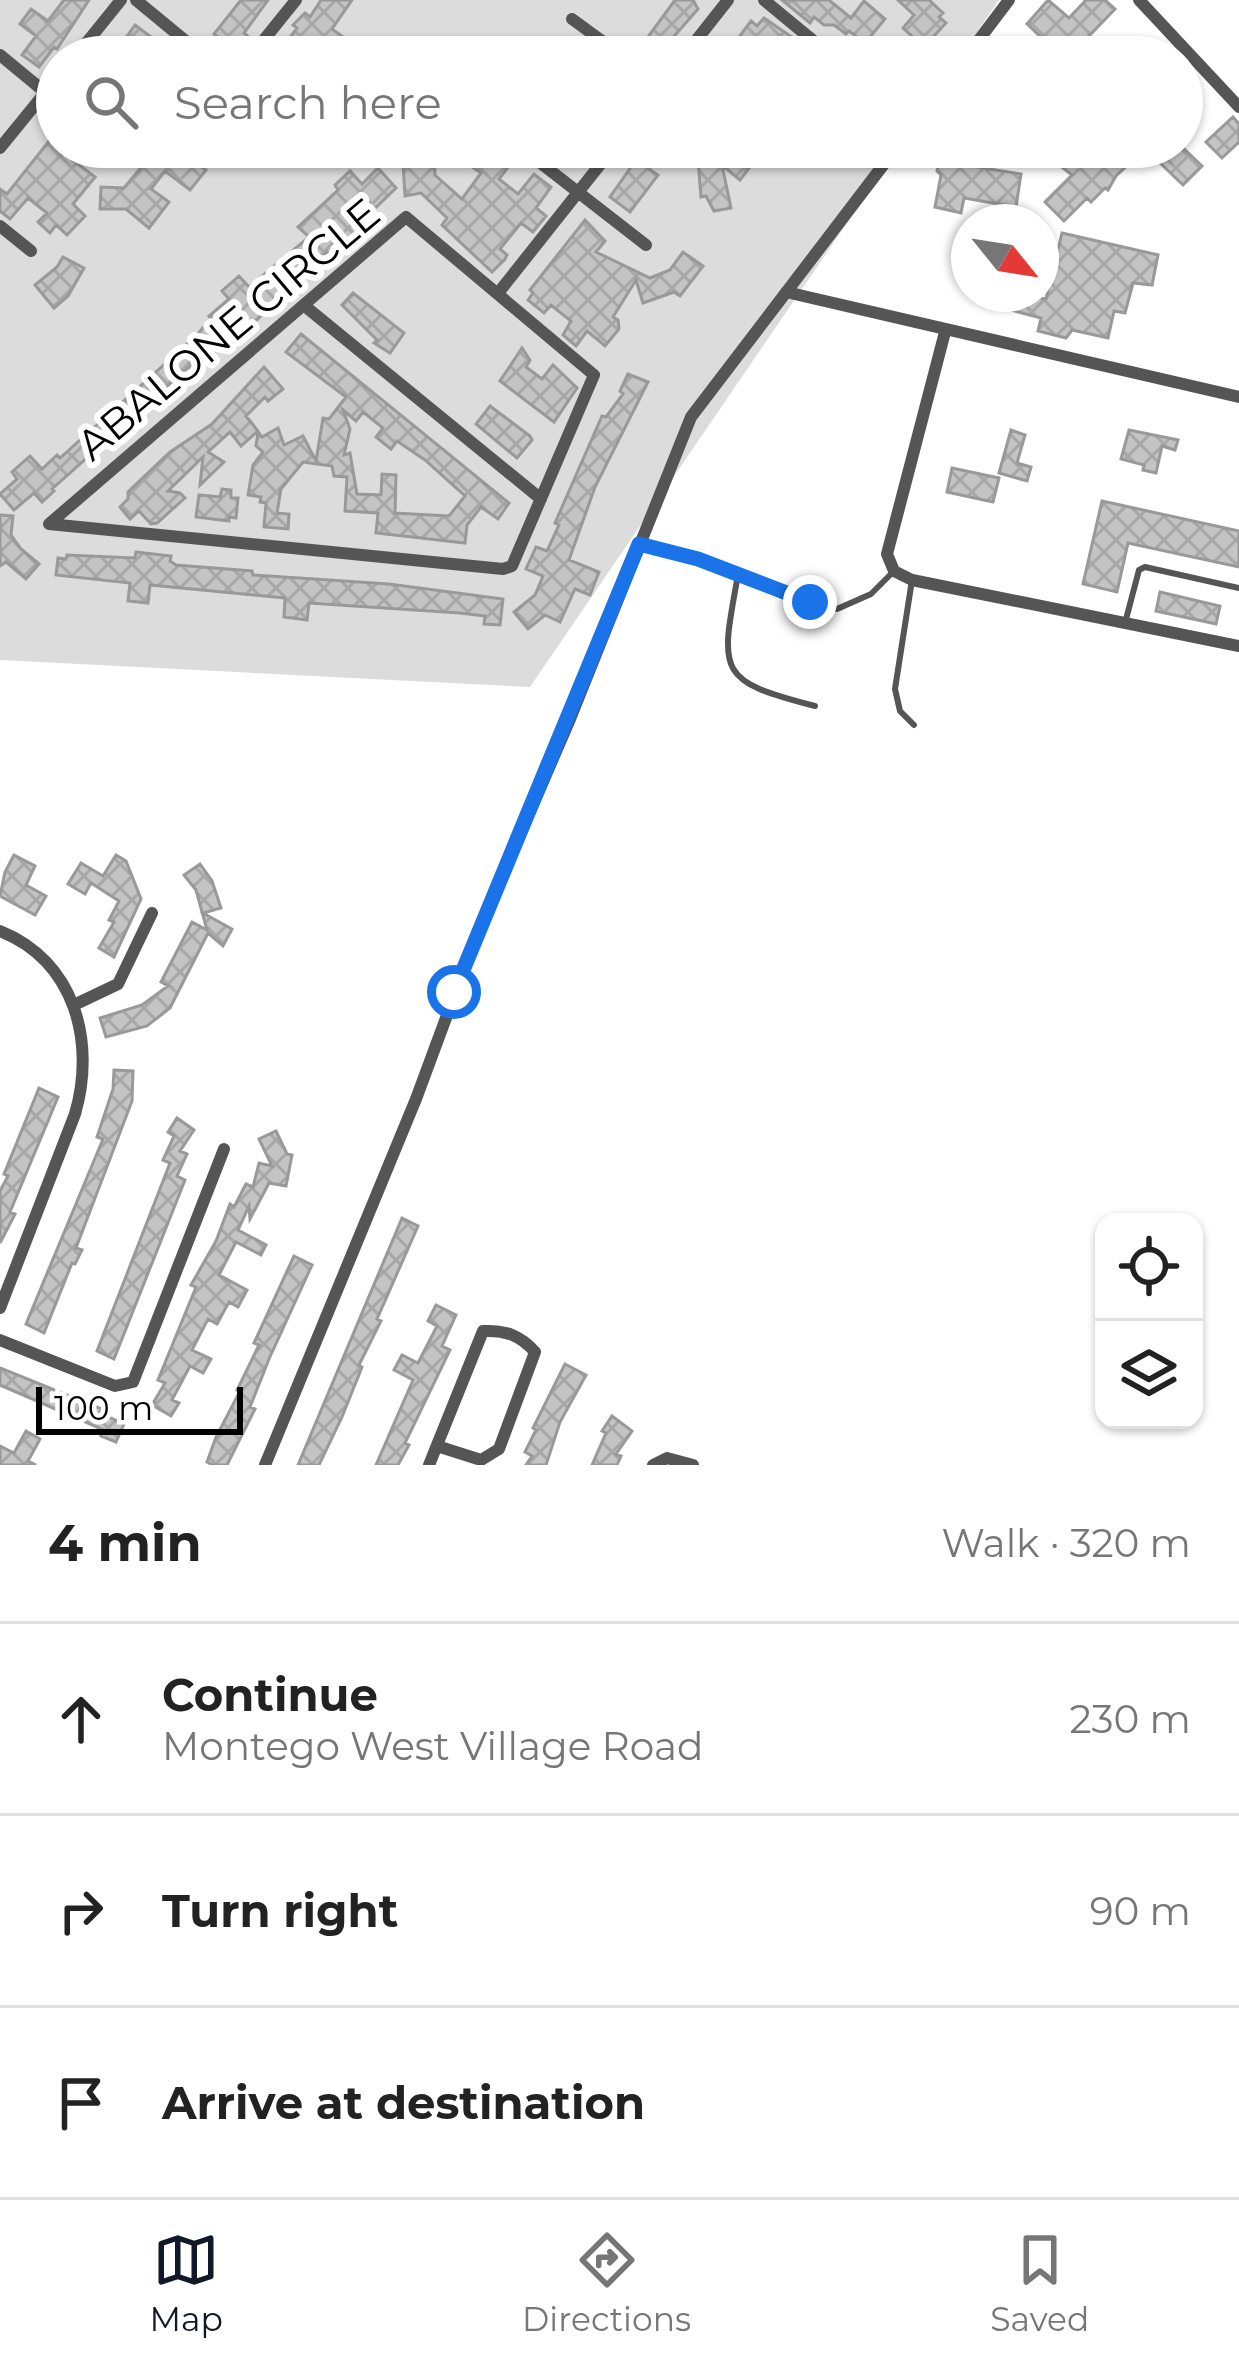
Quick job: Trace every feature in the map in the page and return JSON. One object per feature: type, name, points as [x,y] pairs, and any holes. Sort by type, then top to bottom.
[{"type":"street","points":[[92,36],[122,0]]},
{"type":"street","points":[[136,0],[180,36]]},
{"type":"street","points":[[267,36],[296,0]]},
{"type":"street","points":[[699,36],[728,0]]},
{"type":"street","points":[[764,0],[808,36]]},
{"type":"street","points":[[984,0],[1000,13]]},
{"type":"street","points":[[982,36],[1009,0]]},
{"type":"street","points":[[1138,0],[1172,36]]},
{"type":"street","points":[[572,19],[595,36]]},
{"type":"street","points":[[0,55],[36,85]]},
{"type":"street","points":[[1203,69],[1239,107]]},
{"type":"street","points":[[0,148],[36,104]]},
{"type":"street","points":[[547,168],[646,245]]},
{"type":"street","points":[[499,292],[598,168]]},
{"type":"street","points":[[265,1465],[691,417],[881,168]]},
{"type":"street","name":"ABALONE CIRCLE","points":[[406,217],[499,292],[593,375],[512,566],[503,569],[49,524],[406,217]]},
{"type":"street","points":[[0,226],[31,251]]},
{"type":"street","points":[[786,292],[1239,397]]},
{"type":"street","points":[[306,307],[541,499]]},
{"type":"street","points":[[945,332],[887,554],[894,572],[912,580],[1239,646]]},
{"type":"street","points":[[76,1004],[118,984],[152,913]]},
{"type":"street","points":[[0,931],[46,963],[76,1004],[85,1055],[84,1084],[0,1308]]},
{"type":"street","points":[[0,1340],[115,1386],[128,1385],[138,1372],[224,1150]]},
{"type":"street","points":[[430,1465],[437,1446],[483,1331],[498,1330],[526,1342],[535,1352],[499,1449],[481,1460],[437,1446]]},
{"type":"street","points":[[653,1465],[667,1458],[693,1465]]},
{"type":"lane","points":[[639,544],[698,559],[837,610],[871,594],[894,572]]},
{"type":"lane","points":[[1125,623],[1139,570],[1144,567],[1239,588]]},
{"type":"lane","points":[[738,575],[727,634],[727,652],[736,676],[759,692],[815,706]]},
{"type":"lane","points":[[912,580],[896,689],[900,711],[914,725]]},
{"type":"shaded area","points":[[0,0],[999,0],[974,36],[36,36],[36,168],[885,168],[530,687],[0,660]]},
{"type":"building","points":[[64,0],[89,0],[65,36],[36,36],[20,24],[31,9],[48,21]]},
{"type":"building","points":[[241,0],[268,0],[244,33],[248,36],[214,34]]},
{"type":"building","points":[[321,0],[352,0],[332,29],[342,36],[291,36],[297,28],[293,25],[305,13],[310,17]]},
{"type":"building","points":[[675,0],[693,0],[698,9],[674,36],[649,36]]},
{"type":"building","points":[[782,0],[829,0],[851,18],[864,1],[885,19],[871,36],[846,34],[814,17],[810,23]]},
{"type":"building","points":[[898,0],[929,0],[946,23],[934,36],[912,36],[903,28],[914,15]]},
{"type":"building","points":[[1048,0],[1069,18],[1086,0],[1105,0],[1115,9],[1089,36],[1040,36],[1027,24]]},
{"type":"building","points":[[764,18],[790,36],[740,36],[751,21],[757,26]]},
{"type":"building","points":[[135,25],[150,36],[127,36]]},
{"type":"building","points":[[36,36],[36,65],[22,55]]},
{"type":"building","points":[[1233,117],[1239,124],[1239,142],[1222,158],[1206,142]]},
{"type":"building","points":[[36,157],[36,168],[83,168],[95,177],[73,204],[85,216],[67,235],[56,225],[50,233],[38,222],[47,213],[28,198],[10,219],[0,211],[0,189],[7,194]]},
{"type":"building","points":[[141,168],[206,170],[190,190],[165,171],[151,189],[169,202],[149,228],[126,209],[100,209],[101,187],[124,188]]},
{"type":"building","points":[[378,168],[396,188],[342,248],[331,257],[327,252],[233,343],[228,338],[195,372],[190,366],[42,502],[34,493],[14,510],[0,494],[17,479],[12,472],[30,456],[42,469],[57,455],[60,458],[197,335],[209,316],[229,299],[222,291],[239,276],[249,287],[309,237],[298,227],[338,190],[335,185],[350,171],[362,184]]},
{"type":"building","points":[[403,168],[435,168],[435,175],[462,199],[481,173],[474,168],[508,168],[499,179],[518,194],[534,174],[551,187],[536,208],[546,216],[533,232],[521,223],[500,249],[507,255],[492,272],[442,225],[447,218],[421,193],[405,196]]},
{"type":"building","points":[[630,168],[648,168],[658,175],[630,212],[610,197]]},
{"type":"building","points":[[699,168],[723,168],[731,208],[714,211],[706,196],[701,197]]},
{"type":"building","points":[[726,168],[749,168],[740,180]]},
{"type":"building","points":[[938,168],[1021,174],[1016,204],[964,198],[963,204],[951,204],[951,211],[935,207],[941,175]]},
{"type":"building","points":[[1063,168],[1125,168],[1108,190],[1091,202],[1087,198],[1064,221],[1059,204],[1045,202],[1072,175]]},
{"type":"building","points":[[1165,168],[1200,168],[1183,185]]},
{"type":"building","points":[[585,220],[605,241],[596,252],[650,278],[670,270],[683,252],[703,266],[680,296],[674,292],[643,303],[636,280],[613,317],[619,329],[605,346],[587,331],[576,346],[563,335],[571,321],[551,305],[544,313],[528,300],[530,290]]},
{"type":"building","points":[[1062,233],[1158,255],[1152,285],[1133,283],[1125,313],[1114,311],[1108,338],[1072,330],[1066,338],[1038,331],[1041,318],[1018,312],[1059,312]]},
{"type":"building","points":[[63,257],[84,268],[68,296],[54,308],[35,285]]},
{"type":"building","points":[[353,293],[404,333],[390,353],[374,343],[377,340],[342,305]]},
{"type":"building","points":[[301,334],[509,503],[498,519],[481,507],[467,525],[465,543],[376,533],[378,513],[345,511],[347,477],[334,476],[332,466],[303,462],[281,489],[277,513],[289,514],[288,529],[264,527],[266,503],[248,495],[253,465],[263,452],[256,446],[258,432],[262,437],[278,428],[284,445],[303,436],[316,461],[323,418],[329,419],[346,397],[286,352]],"holes":[[[343,410],[356,421],[363,412],[383,428],[376,437],[391,449],[397,441],[465,496],[449,516],[395,513],[396,475],[382,474],[381,495],[357,494],[350,453],[344,455],[350,429]]]},
{"type":"building","points":[[522,348],[530,360],[526,367],[542,379],[553,365],[577,388],[554,422],[500,381]]},
{"type":"building","points":[[264,367],[283,389],[268,401],[265,397],[246,416],[258,431],[241,446],[230,432],[208,452],[224,462],[200,485],[203,457],[168,491],[185,498],[157,523],[151,524],[139,511],[130,519],[120,507],[128,492],[170,452],[212,424]]},
{"type":"building","points":[[628,374],[648,382],[595,487],[569,560],[599,572],[590,595],[575,589],[560,622],[545,615],[528,629],[514,612],[535,595],[543,576],[526,569],[536,547],[547,551],[602,416],[623,394],[620,391]]},
{"type":"building","points":[[490,406],[530,436],[532,440],[517,458],[476,424]]},
{"type":"building","points":[[1011,430],[1025,435],[1017,463],[1031,467],[1027,481],[999,473]]},
{"type":"building","points":[[1129,430],[1178,440],[1175,450],[1162,446],[1156,473],[1121,459]]},
{"type":"building","points":[[952,468],[999,478],[993,502],[947,492]]},
{"type":"building","points":[[222,489],[238,498],[236,518],[196,517],[199,495],[220,497]]},
{"type":"building","points":[[1102,501],[1239,531],[1239,567],[1128,543],[1117,592],[1083,584]]},
{"type":"building","points":[[0,515],[13,516],[11,535],[39,564],[26,579],[6,562],[0,566]]},
{"type":"building","points":[[136,552],[171,556],[176,565],[252,571],[253,575],[389,584],[503,599],[500,625],[484,624],[485,616],[460,613],[309,603],[307,620],[284,617],[285,598],[150,585],[148,603],[128,601],[130,583],[56,575],[58,558],[67,555],[135,558]]},
{"type":"building","points":[[1160,592],[1220,606],[1216,624],[1156,611]]},
{"type":"building","points":[[14,855],[35,866],[26,885],[46,896],[35,915],[0,896]]},
{"type":"building","points":[[116,855],[126,861],[141,899],[114,957],[99,948],[114,922],[109,920],[119,901],[91,883],[85,894],[68,884],[81,863],[103,876]]},
{"type":"building","points":[[200,864],[221,908],[203,913],[232,929],[223,946],[208,933],[170,1008],[147,1026],[106,1037],[100,1018],[142,1005],[168,986],[161,982],[192,922],[207,930],[196,890],[184,875]]},
{"type":"building","points":[[114,1070],[133,1071],[132,1101],[76,1248],[82,1250],[72,1263],[44,1333],[26,1324],[103,1139],[97,1137],[113,1089]]},
{"type":"building","points":[[39,1088],[58,1097],[0,1243],[0,1191],[8,1176],[4,1174]]},
{"type":"building","points":[[177,1118],[194,1130],[180,1151],[187,1154],[177,1176],[185,1180],[114,1359],[97,1351],[170,1163],[163,1160],[174,1136],[168,1132]]},
{"type":"building","points":[[276,1131],[287,1154],[292,1155],[286,1186],[269,1183],[250,1219],[249,1206],[238,1230],[266,1245],[261,1255],[236,1242],[219,1275],[247,1290],[238,1307],[229,1302],[217,1324],[208,1319],[192,1350],[211,1359],[203,1373],[190,1366],[172,1400],[179,1403],[171,1416],[152,1405],[165,1383],[158,1380],[196,1287],[191,1285],[230,1204],[234,1207],[246,1184],[253,1187],[259,1163],[272,1166],[259,1139]]},
{"type":"building","points":[[402,1218],[418,1226],[377,1319],[381,1321],[359,1365],[342,1417],[319,1465],[298,1465]]},
{"type":"building","points":[[294,1256],[312,1265],[250,1407],[255,1409],[227,1465],[213,1465],[207,1462],[216,1437],[240,1391],[259,1345],[254,1343]]},
{"type":"building","points":[[436,1305],[456,1315],[442,1346],[450,1350],[398,1465],[376,1465],[413,1380],[394,1370],[402,1355],[418,1363],[437,1326],[428,1321]]},
{"type":"building","points":[[565,1364],[586,1375],[560,1422],[546,1465],[526,1465],[532,1456],[525,1452],[533,1428]]},
{"type":"building","points":[[0,1368],[102,1409],[100,1413],[124,1424],[116,1442],[101,1436],[104,1430],[0,1385]]},
{"type":"building","points":[[612,1416],[632,1431],[616,1454],[621,1456],[617,1465],[592,1465],[606,1433],[602,1431]]},
{"type":"building","points":[[26,1431],[40,1439],[28,1461],[36,1465],[0,1465],[0,1446],[14,1453]]},
{"type":"route","points":[[454,992],[639,544],[698,559],[810,602]]}]
